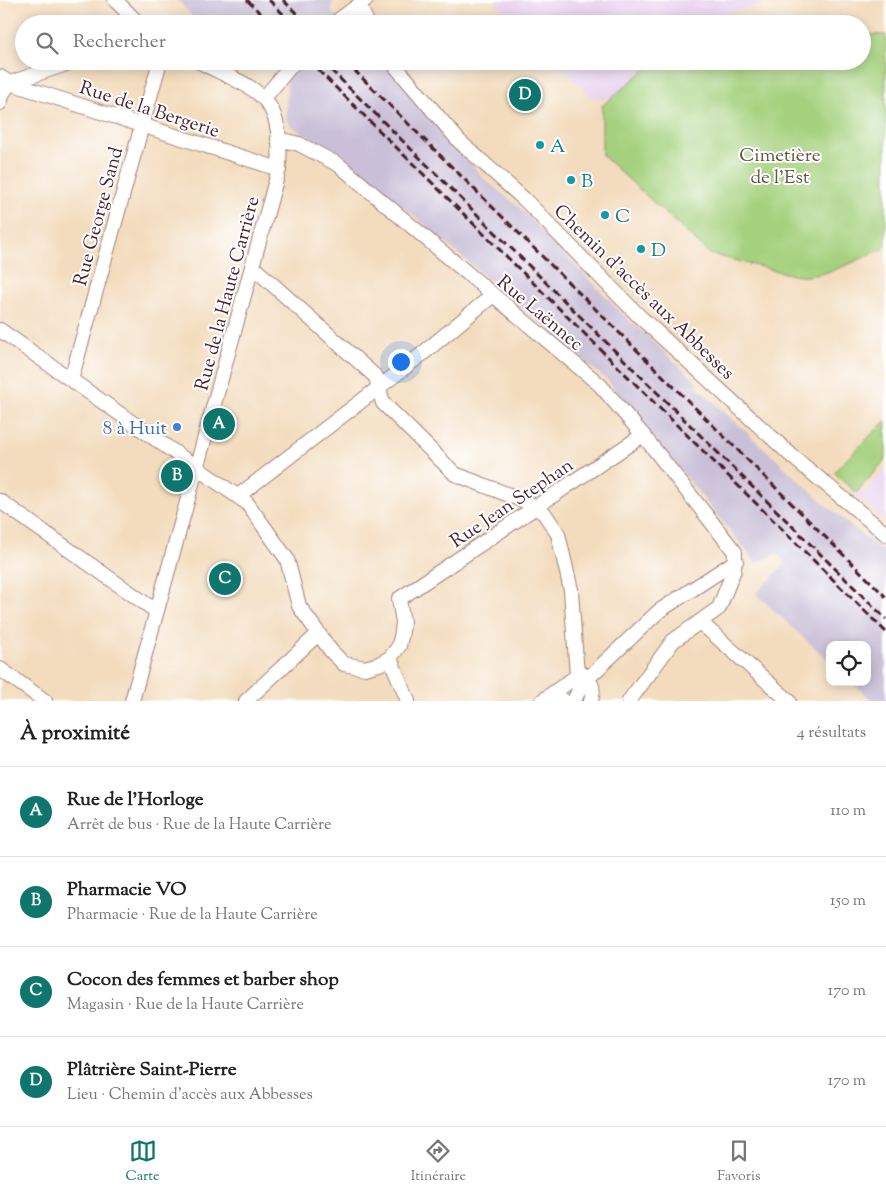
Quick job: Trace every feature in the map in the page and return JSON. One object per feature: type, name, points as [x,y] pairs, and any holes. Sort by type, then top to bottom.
[{"type":"street","points":[[115,0],[130,15]]},
{"type":"street","points":[[345,15],[362,3]]},
{"type":"street","points":[[0,103],[3,93],[3,82],[44,70]]},
{"type":"street","name":"Rue George Sand","points":[[71,380],[158,70]]},
{"type":"street","points":[[215,70],[265,97],[287,70]]},
{"type":"street","name":"Chemin d'accès aux Abbesses","points":[[399,70],[459,141],[525,200],[628,306],[793,457],[886,534]]},
{"type":"street","name":"Rue de la Bergerie","points":[[3,82],[279,169]]},
{"type":"street","name":"Rue de la Haute Carrière","points":[[132,701],[198,468],[279,169],[276,115],[265,97]]},
{"type":"street","name":"Rue Laënnec","points":[[278,139],[299,144],[339,165],[600,386],[643,435],[735,552],[736,561]]},
{"type":"street","points":[[253,266],[376,376],[380,385],[380,394],[383,402],[455,474],[505,491],[537,508],[544,514],[558,534],[571,590],[582,674],[574,701]]},
{"type":"street","points":[[238,496],[421,355],[493,296]]},
{"type":"street","points":[[0,330],[247,503],[287,559],[298,602],[331,651],[344,664],[365,668],[390,658],[408,701]]},
{"type":"street","name":"Rue Jean Stephan","points":[[390,658],[399,646],[404,622],[399,599],[643,435]]},
{"type":"street","points":[[0,501],[156,611]]},
{"type":"street","points":[[630,701],[673,641],[687,629],[719,608],[736,561]]},
{"type":"street","points":[[545,699],[582,674],[659,611],[736,561]]},
{"type":"street","points":[[700,622],[789,701]]},
{"type":"street","points":[[246,701],[318,634]]},
{"type":"street","points":[[0,669],[45,701]]},
{"type":"street","points":[[582,674],[594,689],[591,701]]},
{"type":"street","points":[[545,699],[557,696],[564,701]]},
{"type":"shaded area","points":[[178,0],[332,0],[332,13],[334,15],[191,15]]},
{"type":"shaded area","points":[[493,0],[761,0],[762,4],[723,15],[508,15]]},
{"type":"shaded area","points":[[284,70],[392,70],[485,180],[519,207],[618,309],[698,383],[695,385],[827,506],[886,554],[886,701],[872,701],[856,686],[871,686],[871,641],[826,641],[826,658],[756,594],[785,563],[777,554],[756,563],[608,381],[340,153],[292,127],[286,120],[287,79]]},
{"type":"shaded area","points":[[564,70],[645,70],[611,99],[591,97]]},
{"type":"shaded area","points":[[886,469],[886,522],[853,494],[859,488],[860,493],[869,492],[871,484]]},
{"type":"green space","name":"Cimetière de l'Est","points":[[871,34],[886,35],[886,246],[841,267],[808,276],[797,276],[710,254],[602,155],[602,106],[644,70],[871,70]]},
{"type":"green space","points":[[886,420],[886,459],[856,493],[834,472]]},
{"type":"railway","points":[[247,0],[262,15]]},
{"type":"railway","points":[[269,0],[284,15]]},
{"type":"railway","points":[[283,0],[298,15]]},
{"type":"railway","points":[[318,70],[886,632]]},
{"type":"railway","points":[[331,70],[886,619]]},
{"type":"railway","points":[[354,70],[886,597]]},
{"type":"place","name":"Plâtrière Saint-Pierre","points":[[525,95]]},
{"type":"place","name":"A","points":[[540,145]]},
{"type":"place","name":"B","points":[[571,180]]},
{"type":"place","name":"C","points":[[605,215]]},
{"type":"place","name":"D","points":[[641,249]]},
{"type":"place","name":"Rue de l'Horloge","points":[[219,424]]},
{"type":"place","name":"8 à Huit","points":[[177,427]]},
{"type":"place","name":"Pharmacie VO","points":[[177,476]]},
{"type":"place","name":"Cocon des femmes et barber shop","points":[[225,579]]}]
